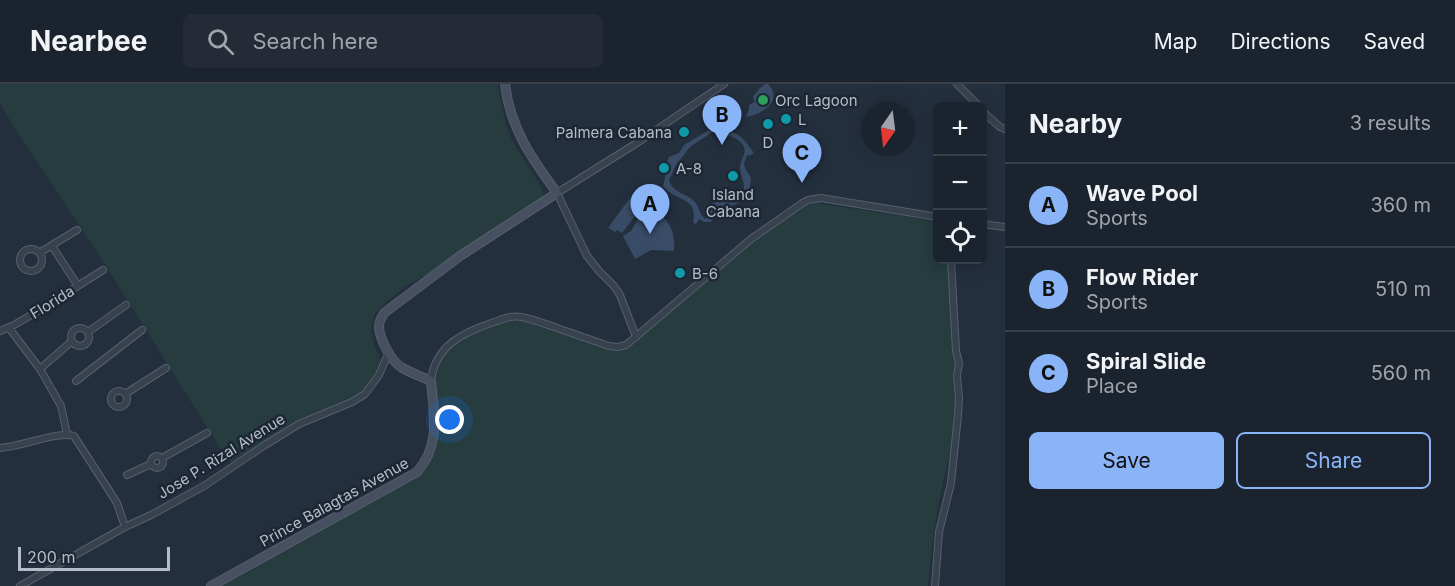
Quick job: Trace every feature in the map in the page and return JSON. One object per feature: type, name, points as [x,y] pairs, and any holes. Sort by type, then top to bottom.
[{"type":"main road","points":[[431,381],[394,362],[382,341],[379,326],[384,313],[460,255],[556,193],[530,156],[518,133],[510,112],[505,84]]},
{"type":"main road","name":"Prince Balagtas Avenue","points":[[211,586],[417,472],[430,455],[434,439],[431,381]]},
{"type":"street","points":[[636,338],[620,295],[615,286],[587,256],[556,193],[640,141],[724,84]]},
{"type":"street","points":[[957,84],[974,102]]},
{"type":"street","points":[[987,115],[1005,129]]},
{"type":"street","points":[[431,381],[434,366],[452,342],[470,330],[508,317],[520,316],[614,347],[626,345],[751,239],[808,200],[821,198],[933,216]]},
{"type":"street","points":[[987,225],[1005,227]]},
{"type":"street","points":[[39,253],[77,230]]},
{"type":"street","points":[[52,246],[78,286]]},
{"type":"street","points":[[935,586],[939,532],[951,483],[959,398],[957,376],[959,363],[956,351],[951,264]]},
{"type":"street","name":"Florida","points":[[0,331],[9,328],[103,270]]},
{"type":"street","points":[[88,332],[126,304]]},
{"type":"street","points":[[9,328],[40,369],[61,406],[67,434]]},
{"type":"street","points":[[82,328],[88,332],[88,339],[84,345],[77,345],[72,341],[71,334],[75,329],[82,328]]},
{"type":"street","points":[[76,381],[142,330]]},
{"type":"street","points":[[40,369],[72,341]]},
{"type":"street","name":"Jose P. Rizal Avenue","points":[[20,586],[204,486],[299,424],[352,402],[365,394],[379,375],[388,352]]},
{"type":"street","points":[[125,394],[166,368]]},
{"type":"street","points":[[127,475],[151,464],[154,456],[162,458],[207,433]]},
{"type":"street","points":[[0,448],[13,448],[54,436],[67,434],[74,436],[117,502],[126,527]]},
{"type":"green space","points":[[0,84],[498,84],[509,133],[540,185],[544,198],[440,268],[407,285],[383,305],[374,315],[371,330],[381,362],[378,373],[362,393],[292,423],[232,463],[227,459],[99,255],[14,127],[0,103]]},
{"type":"green space","points":[[815,203],[933,220],[933,264],[948,264],[957,373],[955,419],[937,514],[928,586],[218,586],[428,463],[435,444],[436,372],[440,360],[460,338],[516,321],[526,322],[606,348],[633,342],[756,240],[802,208]]},
{"type":"water","name":"Orc Lagoon","points":[[765,84],[768,84],[772,90],[774,96],[772,101],[764,110],[746,117],[749,105],[755,102],[753,97]]},
{"type":"water","points":[[719,128],[736,134],[754,153],[749,156],[748,154],[744,163],[751,178],[750,186],[754,195],[750,194],[741,202],[733,205],[714,209],[714,218],[711,222],[699,219],[696,224],[693,223],[693,208],[663,186],[669,157],[679,153],[684,145],[709,130]],"holes":[[[718,132],[738,140],[743,145],[744,153],[740,168],[744,191],[739,199],[723,198],[715,201],[709,216],[705,219],[695,202],[673,188],[669,180],[676,165],[690,147],[711,133]]]},
{"type":"water","points":[[635,191],[654,213],[664,218],[670,225],[674,237],[674,251],[651,250],[635,259],[623,236],[631,231],[639,214],[622,233],[608,228]]},
{"type":"place","name":"Orc Lagoon","points":[[763,100]]},
{"type":"place","name":"L","points":[[786,119]]},
{"type":"place","name":"D","points":[[768,124]]},
{"type":"place","name":"Palmera Cabana","points":[[684,132]]},
{"type":"place","name":"Flow Rider","points":[[722,145]]},
{"type":"place","name":"A-8","points":[[664,168]]},
{"type":"place","name":"Island Cabana","points":[[733,176]]},
{"type":"place","name":"Spiral Slide","points":[[802,183]]},
{"type":"place","name":"Wave Pool","points":[[650,234]]},
{"type":"place","name":"B-6","points":[[680,273]]}]
